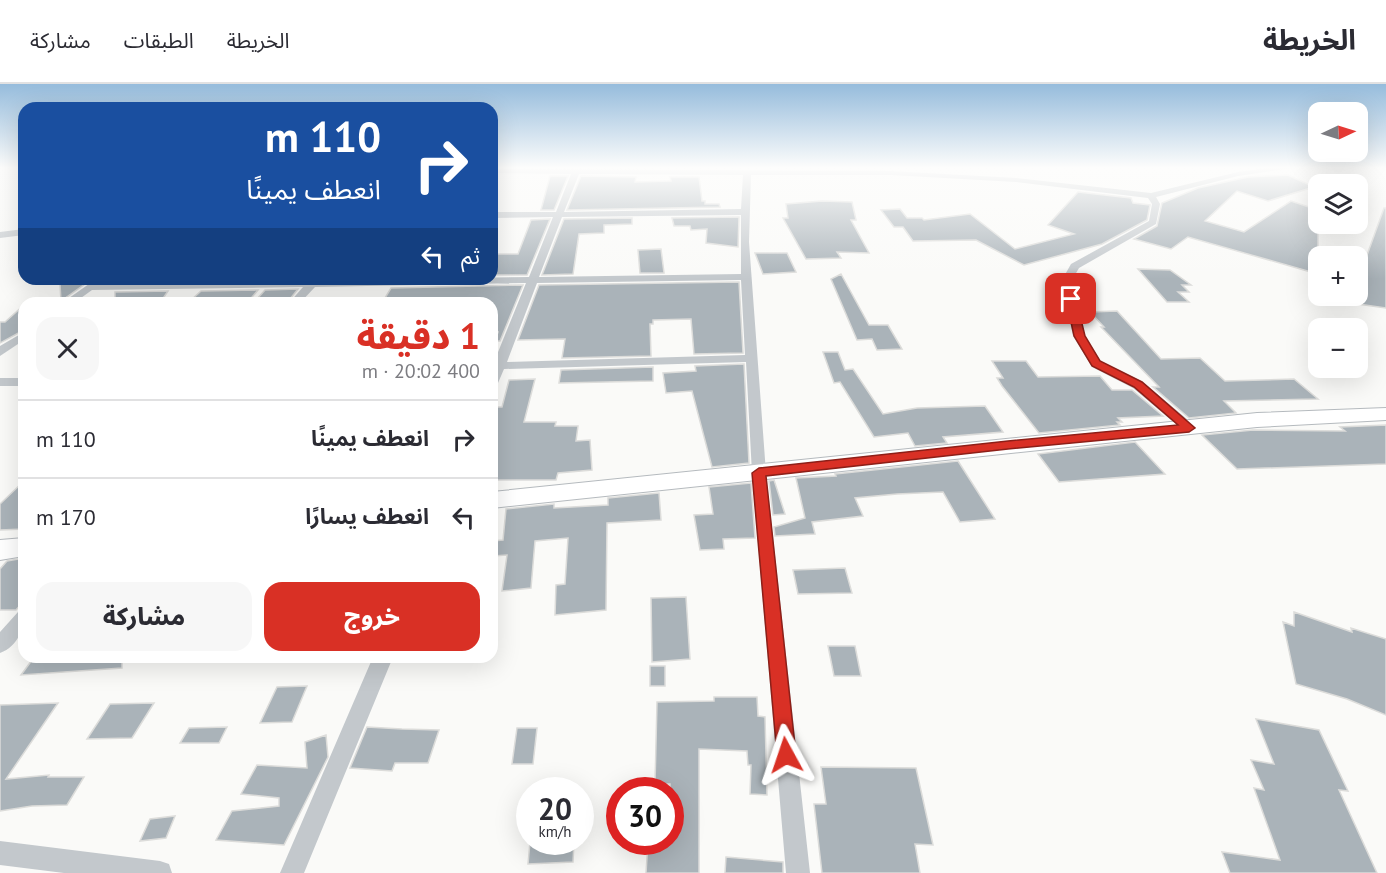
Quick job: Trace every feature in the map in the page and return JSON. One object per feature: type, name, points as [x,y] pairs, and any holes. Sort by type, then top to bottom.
[{"type":"main road","points":[[498,499],[1257,420],[1386,414]]},
{"type":"main road","points":[[0,550],[18,548]]},
{"type":"street","points":[[498,361],[563,205]]},
{"type":"street","points":[[745,205],[746,277],[759,473],[798,873]]},
{"type":"street","points":[[1156,205],[1153,222],[1075,266],[1067,280],[1079,336],[1096,364],[1138,385],[1189,428]]},
{"type":"street","points":[[498,214],[745,212]]},
{"type":"street","points":[[0,235],[18,233]]},
{"type":"street","points":[[498,280],[746,277]]},
{"type":"street","points":[[75,297],[92,285]]},
{"type":"street","points":[[89,287],[164,285]]},
{"type":"street","points":[[299,297],[310,285]]},
{"type":"street","points":[[0,352],[18,338]]},
{"type":"street","points":[[498,366],[752,358]]},
{"type":"street","points":[[0,382],[18,382]]},
{"type":"street","points":[[0,645],[18,624]]},
{"type":"street","points":[[292,873],[380,663]]},
{"type":"street","points":[[0,854],[159,873]]},
{"type":"building","points":[[542,205],[556,205],[554,210],[541,210]]},
{"type":"building","points":[[569,205],[719,205],[720,207],[567,210]]},
{"type":"building","points":[[786,205],[853,205],[856,220],[851,220],[869,253],[837,252],[841,258],[806,259],[783,218],[788,218]]},
{"type":"building","points":[[1066,205],[1150,205],[1147,220],[1102,244],[1024,265],[976,240],[913,241],[903,227],[894,227],[881,210],[900,209],[907,218],[924,220],[970,214],[1015,249],[1074,234],[1048,225]]},
{"type":"building","points":[[1162,205],[1222,205],[1205,221],[1244,232],[1285,205],[1302,205],[1308,207],[1308,234],[1318,234],[1318,246],[1308,246],[1308,271],[1188,237],[1171,249],[1134,239],[1157,226]]},
{"type":"building","points":[[1384,208],[1386,208],[1386,308],[1368,305],[1368,252]]},
{"type":"building","points":[[739,217],[738,247],[706,243],[707,229],[691,230],[690,226],[674,226],[672,218]]},
{"type":"building","points":[[632,218],[632,224],[604,225],[604,233],[579,234],[573,274],[542,275],[564,219]]},
{"type":"building","points":[[550,219],[527,275],[498,275],[498,254],[518,254],[531,220]]},
{"type":"building","points":[[661,249],[664,273],[640,273],[638,250]]},
{"type":"building","points":[[755,253],[787,253],[796,272],[763,274]]},
{"type":"building","points":[[1138,269],[1170,270],[1191,285],[1182,285],[1189,292],[1178,292],[1189,302],[1167,302]]},
{"type":"building","points":[[841,274],[869,325],[888,325],[902,349],[877,350],[872,339],[857,340],[831,279]]},
{"type":"building","points":[[739,282],[743,353],[694,354],[691,319],[653,320],[653,324],[650,324],[651,356],[562,358],[565,339],[518,340],[539,285]]},
{"type":"building","points":[[60,285],[84,285],[67,297],[61,297]]},
{"type":"building","points":[[523,285],[500,341],[498,341],[498,297],[386,297],[391,288]]},
{"type":"building","points":[[298,289],[292,297],[259,297],[265,290]]},
{"type":"building","points":[[258,290],[252,297],[194,297],[201,291]]},
{"type":"building","points":[[168,291],[164,297],[115,297],[115,292]]},
{"type":"building","points":[[18,310],[18,333],[0,343],[0,322],[5,322]]},
{"type":"building","points":[[1117,311],[1161,359],[1200,358],[1225,381],[1294,379],[1318,399],[1224,401],[1236,413],[1189,418],[1153,387],[1159,387],[1101,327],[1104,327],[1090,312]]},
{"type":"building","points":[[823,352],[838,352],[845,370],[853,369],[883,414],[917,408],[985,406],[1003,432],[943,437],[947,443],[915,446],[908,433],[874,437],[840,382],[834,383]]},
{"type":"building","points":[[992,361],[1026,361],[1038,377],[1100,376],[1112,390],[1132,390],[1163,416],[1118,418],[1122,422],[1117,422],[1120,425],[1039,433],[1002,386],[997,378],[1003,378]]},
{"type":"building","points":[[744,364],[749,463],[712,467],[692,391],[666,393],[663,373],[696,371],[695,366]]},
{"type":"building","points":[[653,367],[653,381],[559,383],[561,370]]},
{"type":"building","points":[[535,379],[524,422],[556,422],[555,426],[578,426],[576,441],[590,440],[592,470],[558,473],[556,480],[498,480],[498,407],[502,407],[509,380]]},
{"type":"building","points":[[1386,425],[1386,464],[1237,469],[1202,435],[1253,430],[1345,431],[1340,427]]},
{"type":"building","points":[[1135,442],[1165,474],[1059,482],[1038,454]]},
{"type":"building","points":[[958,461],[995,519],[960,522],[943,492],[897,494],[855,498],[863,516],[812,522],[815,534],[775,536],[774,527],[805,518],[796,478],[836,476],[835,474]]},
{"type":"building","points":[[774,480],[785,514],[773,515],[769,481]]},
{"type":"building","points":[[751,483],[755,538],[723,539],[724,549],[700,550],[694,515],[713,514],[709,487]]},
{"type":"building","points":[[18,487],[18,529],[0,530],[0,504]]},
{"type":"building","points":[[659,493],[661,520],[607,523],[606,610],[555,615],[556,585],[565,584],[568,538],[535,541],[531,588],[502,591],[507,555],[498,556],[498,540],[503,540],[506,509],[554,504],[554,508],[608,505],[608,498]]},
{"type":"building","points":[[18,559],[18,608],[16,610],[0,610],[0,569],[7,561]]},
{"type":"building","points":[[845,568],[852,593],[798,594],[793,570]]},
{"type":"building","points":[[686,597],[690,659],[652,662],[651,598]]},
{"type":"building","points":[[1294,612],[1352,632],[1351,628],[1386,639],[1386,715],[1347,699],[1296,684],[1283,622],[1294,626]]},
{"type":"building","points":[[828,646],[855,646],[861,676],[834,676]]},
{"type":"building","points":[[30,663],[122,663],[122,668],[21,675]]},
{"type":"building","points":[[650,666],[665,666],[665,686],[650,686]]},
{"type":"building","points":[[307,686],[292,722],[260,723],[277,687]]},
{"type":"building","points":[[714,697],[757,697],[758,716],[765,717],[767,795],[750,794],[751,765],[748,765],[747,751],[699,749],[699,873],[646,873],[647,855],[684,855],[684,777],[655,777],[657,702],[714,701]]},
{"type":"building","points":[[58,703],[6,779],[49,775],[48,777],[84,777],[67,805],[32,806],[0,811],[0,705]]},
{"type":"building","points":[[154,703],[132,738],[87,739],[110,704]]},
{"type":"building","points":[[1256,719],[1319,730],[1348,791],[1339,790],[1377,873],[1230,873],[1222,852],[1280,860],[1254,788],[1264,790],[1251,760],[1274,764]]},
{"type":"building","points":[[227,727],[219,743],[180,743],[189,728]]},
{"type":"building","points":[[367,727],[439,730],[428,763],[395,763],[392,771],[350,768]]},
{"type":"building","points":[[517,728],[537,728],[533,764],[512,764]]},
{"type":"building","points":[[326,735],[328,757],[284,845],[216,840],[232,811],[279,806],[279,798],[241,794],[257,765],[307,768],[305,742]]},
{"type":"building","points":[[821,767],[916,768],[933,845],[915,844],[920,873],[822,873],[814,804],[826,804]]},
{"type":"building","points":[[175,816],[166,838],[140,841],[150,819]]},
{"type":"building","points":[[529,855],[573,855],[573,862],[528,864]]},
{"type":"building","points":[[726,857],[783,862],[783,873],[725,873]]},
{"type":"route","points":[[786,755],[759,473],[1008,445],[1189,428],[1138,385],[1096,364],[1079,336],[1071,299]]}]
